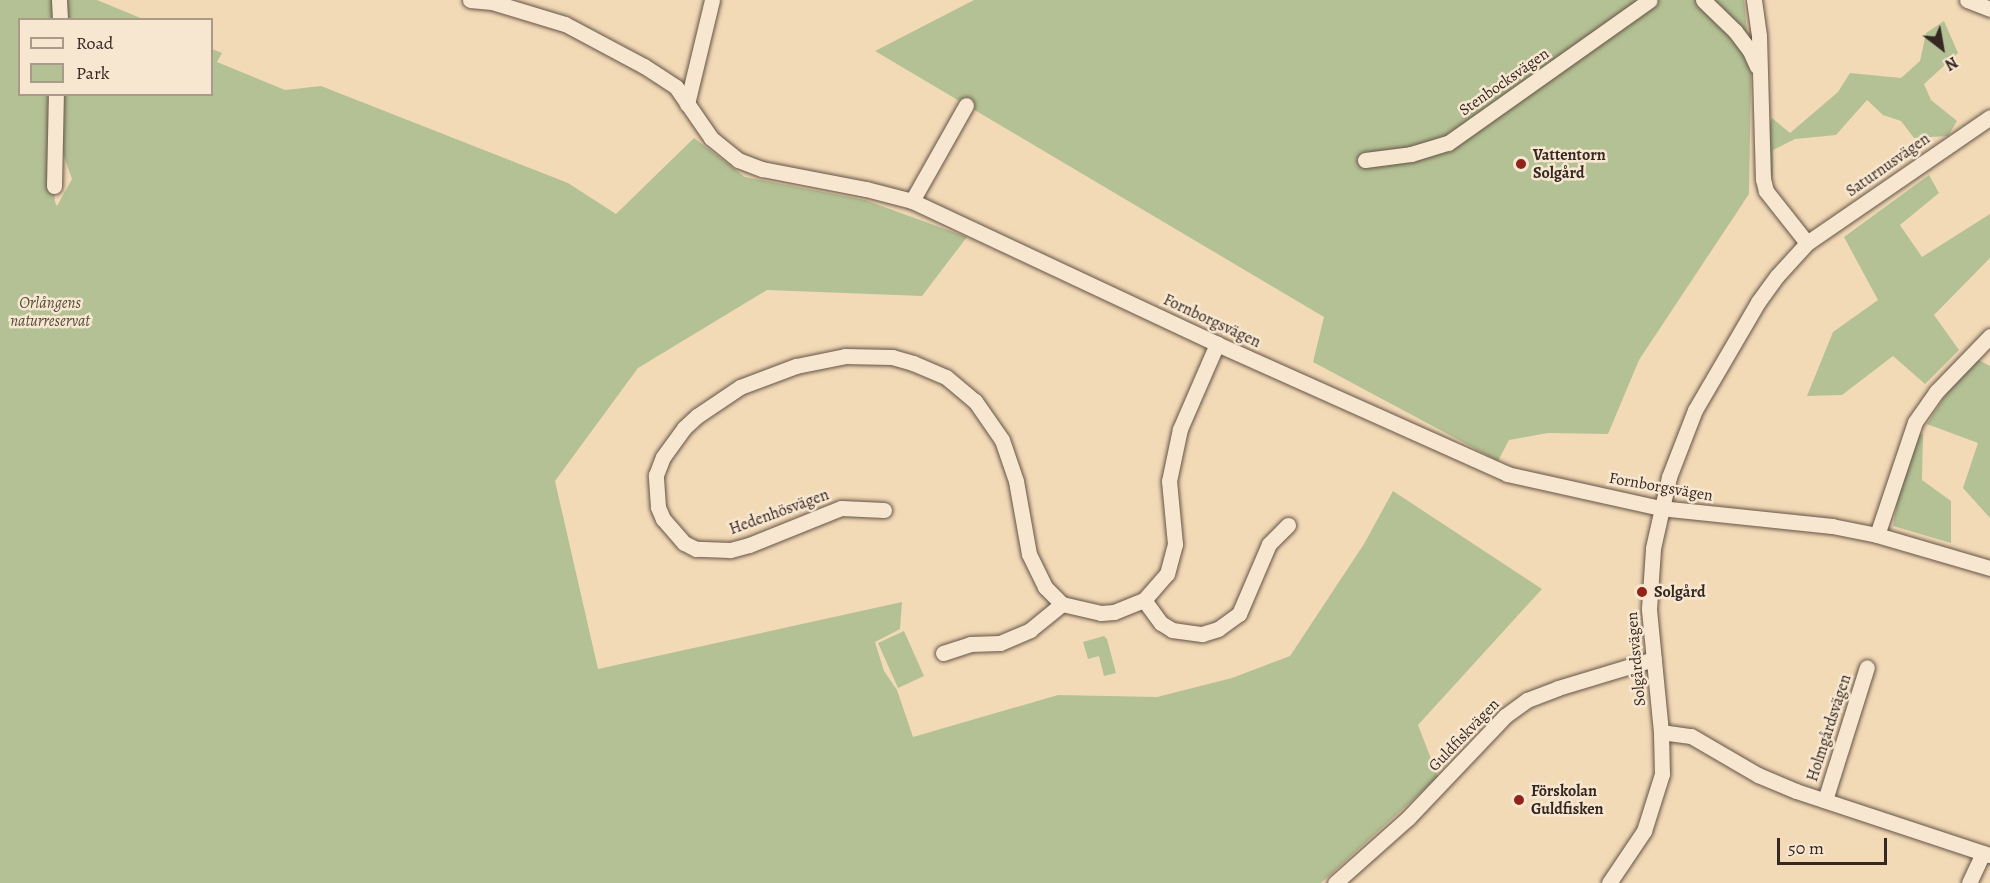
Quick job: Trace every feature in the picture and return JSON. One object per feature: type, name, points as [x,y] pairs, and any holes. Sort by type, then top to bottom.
[{"type":"street","points":[[59,0],[60,18]]},
{"type":"street","name":"Fornborgsvägen","points":[[470,0],[502,4],[565,24],[664,78],[676,87],[711,138],[738,160],[762,169],[912,201],[1217,344],[1507,474],[1660,508],[1832,526],[1877,535],[1990,567]]},
{"type":"street","points":[[687,104],[712,0]]},
{"type":"street","name":"Stenbocksvägen","points":[[1365,160],[1411,154],[1448,143],[1650,0]]},
{"type":"street","points":[[1703,0],[1735,31],[1750,51],[1758,69]]},
{"type":"street","points":[[1754,0],[1759,36],[1758,69],[1766,191],[1807,243]]},
{"type":"street","points":[[1967,0],[1990,9]]},
{"type":"street","points":[[54,186],[56,96]]},
{"type":"street","points":[[912,201],[966,105]]},
{"type":"street","name":"Saturnusvägen","points":[[1807,243],[1990,117]]},
{"type":"street","name":"Solgårdsvägen","points":[[1609,883],[1651,817],[1662,774],[1661,732],[1649,609],[1653,548],[1660,508],[1695,410],[1758,303],[1777,276],[1807,243]]},
{"type":"street","points":[[1877,535],[1915,422],[1936,392],[1989,338]]},
{"type":"street","points":[[943,653],[970,644],[1000,643],[1030,630],[1062,604],[1101,613],[1125,609],[1144,600],[1167,574],[1172,561],[1175,544],[1169,481],[1179,429],[1217,344]]},
{"type":"street","name":"Hedenhösvägen","points":[[884,510],[841,508],[749,545],[730,550],[696,549],[684,543],[663,519],[658,507],[656,475],[663,457],[684,428],[717,401],[750,383],[796,366],[845,356],[892,357],[914,363],[946,377],[959,387],[975,401],[997,432],[1011,460],[1029,554],[1045,587],[1062,604]]},
{"type":"street","points":[[1144,600],[1161,623],[1172,630],[1202,634],[1218,629],[1239,614],[1269,544],[1288,525]]},
{"type":"street","name":"Guldfiskvägen","points":[[1335,883],[1383,840],[1512,710],[1527,700],[1558,688],[1654,659]]},
{"type":"street","name":"Holmgårdsvägen","points":[[1825,800],[1867,667]]},
{"type":"street","name":"Holmgårdsvägen","points":[[1661,732],[1691,736],[1758,776],[1986,854]]},
{"type":"street","points":[[1969,883],[1986,854]]},
{"type":"green space","name":"Orlångens naturreservat","points":[[0,0],[97,0],[141,18],[18,18],[18,96],[213,96],[213,49],[222,53],[217,62],[285,90],[321,86],[568,183],[616,214],[694,138],[745,177],[865,200],[967,237],[922,296],[767,290],[638,368],[555,481],[598,669],[902,602],[900,629],[875,642],[884,671],[897,690],[913,737],[1058,695],[1157,697],[1232,678],[1290,656],[1364,544],[1393,491],[1542,589],[1418,725],[1438,777],[1321,883],[0,883]],"holes":[[[51,120],[72,179],[57,206],[55,202]]]},
{"type":"green space","points":[[974,0],[1744,0],[1751,73],[1749,194],[1639,360],[1608,434],[1548,433],[1509,440],[1498,461],[1313,362],[1324,317],[875,51]]},
{"type":"green space","points":[[1944,21],[1958,53],[1924,84],[1931,100],[1957,121],[1948,136],[1914,138],[1901,121],[1883,115],[1867,100],[1836,135],[1795,139],[1773,150],[1773,177],[1770,174],[1766,140],[1772,118],[1790,133],[1838,92],[1850,73],[1901,78],[1920,61],[1926,33]]},
{"type":"green space","points":[[1929,175],[1939,193],[1900,225],[1922,257],[1990,214],[1990,258],[1934,315],[1959,350],[1925,384],[1893,356],[1842,395],[1807,396],[1833,332],[1878,300],[1844,237]]},
{"type":"green space","points":[[1971,356],[1990,366],[1990,518],[1963,488],[1978,443],[1927,424]]},
{"type":"green space","points":[[1923,434],[1922,480],[1951,501],[1951,543],[1893,526],[1909,435]]},
{"type":"green space","points":[[904,631],[924,676],[898,688],[878,643]]},
{"type":"green space","points":[[1104,636],[1107,639],[1116,673],[1104,676],[1099,656],[1088,659],[1083,642]]},
{"type":"place","name":"Vattentorn Solgård","points":[[1521,164]]},
{"type":"place","name":"Solgård","points":[[1642,592]]},
{"type":"place","name":"Förskolan Guldfisken","points":[[1519,800]]}]
